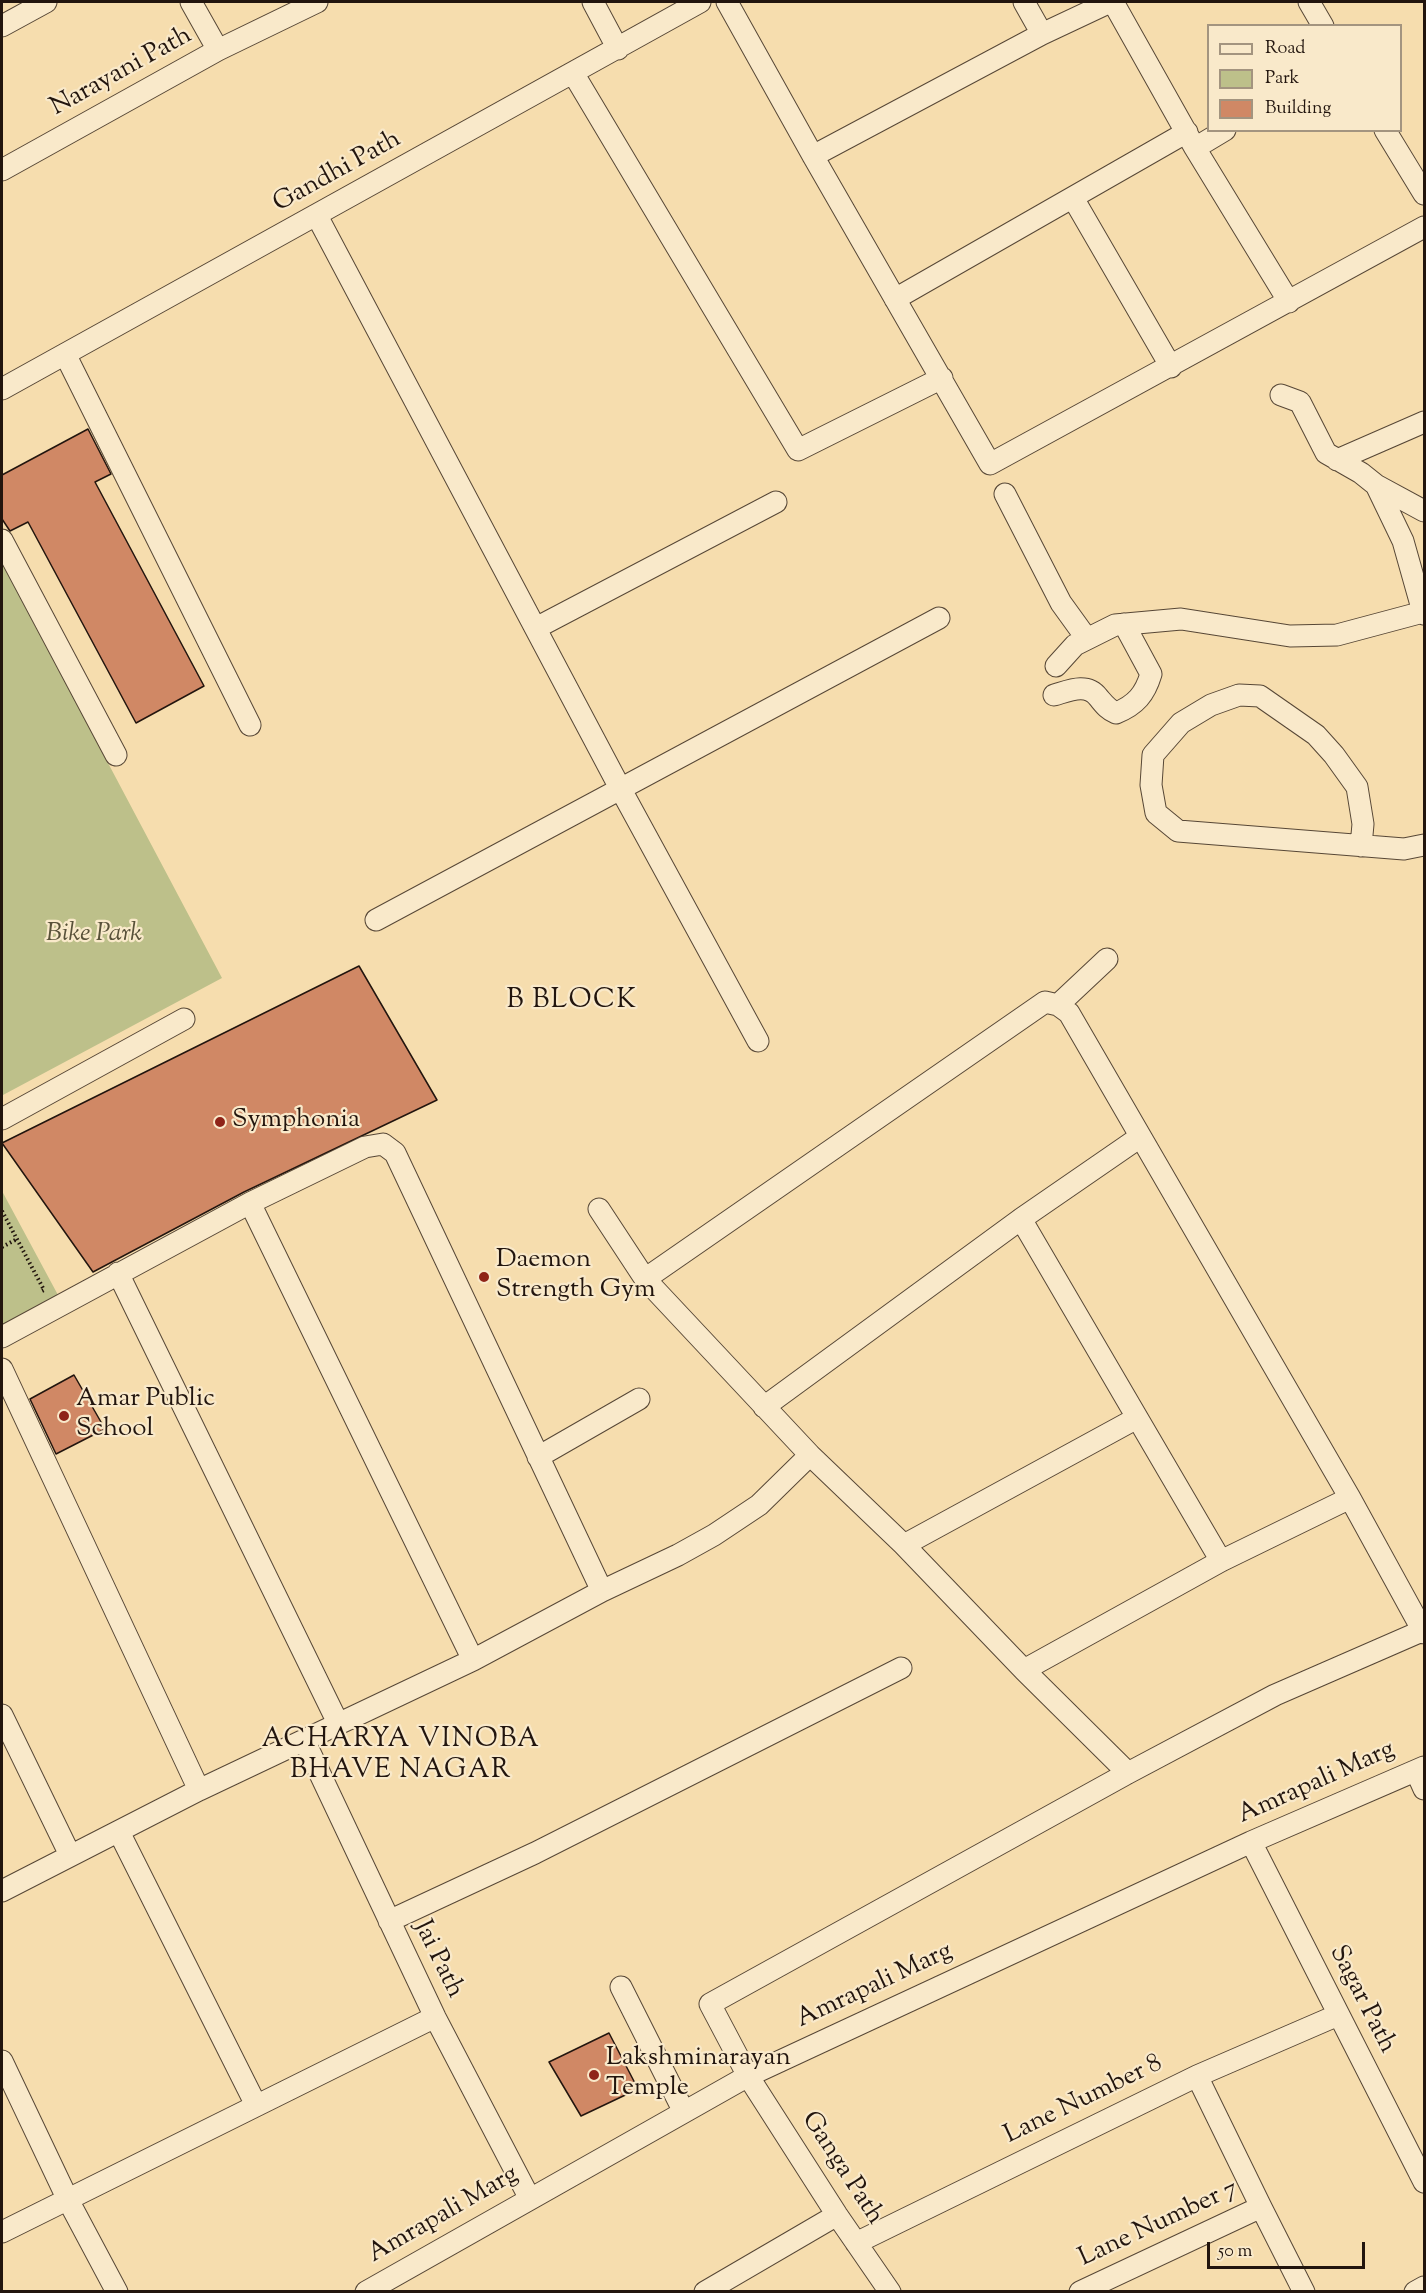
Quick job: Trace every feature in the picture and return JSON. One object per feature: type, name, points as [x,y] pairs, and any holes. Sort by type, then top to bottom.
[{"type":"street","points":[[2,26],[46,2]]},
{"type":"street","name":"Narayani Path","points":[[2,170],[219,51],[191,2]]},
{"type":"street","points":[[219,51],[317,2]]},
{"type":"street","points":[[593,2],[618,49]]},
{"type":"street","name":"Gandhi Path","points":[[2,389],[700,2]]},
{"type":"street","points":[[727,2],[990,464],[1425,227]]},
{"type":"street","points":[[1024,2],[1042,34]]},
{"type":"street","points":[[813,156],[1042,34],[1112,2],[1191,140],[1289,302]]},
{"type":"street","points":[[1309,2],[1322,24]]},
{"type":"street","points":[[573,73],[798,450],[942,378]]},
{"type":"street","points":[[895,299],[1073,198],[1191,140],[1218,132]]},
{"type":"street","points":[[1386,132],[1425,194]]},
{"type":"street","points":[[1073,198],[1171,367]]},
{"type":"street","points":[[317,216],[620,788],[758,1041]]},
{"type":"street","points":[[65,354],[250,725]]},
{"type":"street","points":[[1281,395],[1300,402],[1326,453],[1376,485],[1425,511]]},
{"type":"street","points":[[1337,459],[1425,422]]},
{"type":"street","points":[[1056,666],[1075,645],[1115,625],[1181,619],[1290,636],[1337,635],[1424,613],[1403,541],[1376,485]]},
{"type":"street","points":[[1005,494],[1061,603],[1087,639]]},
{"type":"street","points":[[536,628],[776,502]]},
{"type":"street","points":[[2,540],[116,755]]},
{"type":"street","points":[[376,921],[939,618]]},
{"type":"street","points":[[1054,695],[1078,687],[1096,693],[1107,709],[1116,713],[1126,708],[1146,691],[1151,674],[1124,624]]},
{"type":"street","points":[[1361,846],[1363,824],[1356,787],[1334,755],[1316,735],[1260,696],[1239,695],[1211,705],[1181,723],[1153,755],[1151,785],[1156,813],[1178,831],[1361,846],[1404,849],[1425,844]]},
{"type":"street","points":[[1058,1005],[1107,960]]},
{"type":"street","points":[[599,1209],[645,1279],[764,1407],[810,1455],[904,1545],[1024,1670],[1128,1773],[1275,1695],[1424,1631],[1350,1498],[1069,1013],[1058,1005],[1045,1002],[645,1279]]},
{"type":"street","points":[[2,1119],[184,1019]]},
{"type":"street","points":[[764,1407],[1021,1219],[1140,1137]]},
{"type":"street","points":[[2,1337],[249,1203],[365,1147],[383,1144],[395,1153],[602,1591]]},
{"type":"street","points":[[249,1203],[473,1660]]},
{"type":"street","points":[[1021,1219],[1221,1561]]},
{"type":"street","points":[[118,1273],[338,1723]]},
{"type":"street","points":[[2,1369],[199,1790]]},
{"type":"street","points":[[538,1457],[639,1399]]},
{"type":"street","points":[[904,1545],[1137,1418]]},
{"type":"street","points":[[2,1891],[199,1790],[473,1660],[602,1591],[714,1535],[759,1504],[810,1455]]},
{"type":"street","points":[[1024,1670],[1221,1561],[1350,1498]]},
{"type":"street","points":[[389,1921],[535,1853],[901,1668]]},
{"type":"street","points":[[2,1715],[70,1855]]},
{"type":"street","name":"Jai Path","points":[[304,1740],[435,2017],[530,2199]]},
{"type":"street","name":"Ganga Path","points":[[890,2292],[837,2215],[748,2076],[710,2004],[1128,1773]]},
{"type":"street","name":"Amrapali Marg","points":[[366,2292],[748,2076],[1251,1842],[1422,1776]]},
{"type":"street","points":[[119,1832],[256,2105]]},
{"type":"street","name":"Sagar Path","points":[[1251,1842],[1425,2182]]},
{"type":"street","points":[[621,1987],[684,2112]]},
{"type":"street","name":"Lane Number 8","points":[[856,2242],[1197,2076],[1338,2015]]},
{"type":"street","points":[[2,2232],[435,2017]]},
{"type":"street","points":[[2,2061],[68,2200],[117,2292]]},
{"type":"street","points":[[1197,2076],[1304,2292]]},
{"type":"street","name":"Lane Number 7","points":[[1080,2292],[1261,2207]]},
{"type":"street","points":[[705,2292],[837,2215]]},
{"type":"street","points":[[1415,2292],[1425,2287]]},
{"type":"path","points":[[2,1211],[44,1290]]},
{"type":"path","points":[[2,1247],[17,1239]]},
{"type":"green space","name":"Bike Park","points":[[2,563],[222,978],[3,1095],[2,1092]]},
{"type":"green space","points":[[2,1191],[58,1295],[2,1326]]},
{"type":"building","points":[[88,429],[111,474],[95,482],[204,686],[136,723],[28,522],[10,531],[2,519],[2,475]]},
{"type":"building","name":"Symphonia","points":[[359,966],[437,1100],[244,1192],[93,1272],[2,1143]]},
{"type":"building","name":"Amar Public School","points":[[74,1375],[105,1429],[56,1454],[30,1399]]},
{"type":"building","name":"Lakshminarayan Temple","points":[[609,2033],[638,2089],[581,2116],[549,2062]]},
{"type":"place","name":"Symphonia","points":[[220,1122]]},
{"type":"place","name":"Daemon Strength Gym","points":[[484,1277]]},
{"type":"place","name":"Amar Public School","points":[[64,1416]]},
{"type":"place","name":"Lakshminarayan Temple","points":[[594,2075]]},
{"type":"district","name":"B BLOCK","points":[[572,1002]]},
{"type":"district","name":"ACHARYA VINOBA BHAVE NAGAR","points":[[401,1756]]}]
